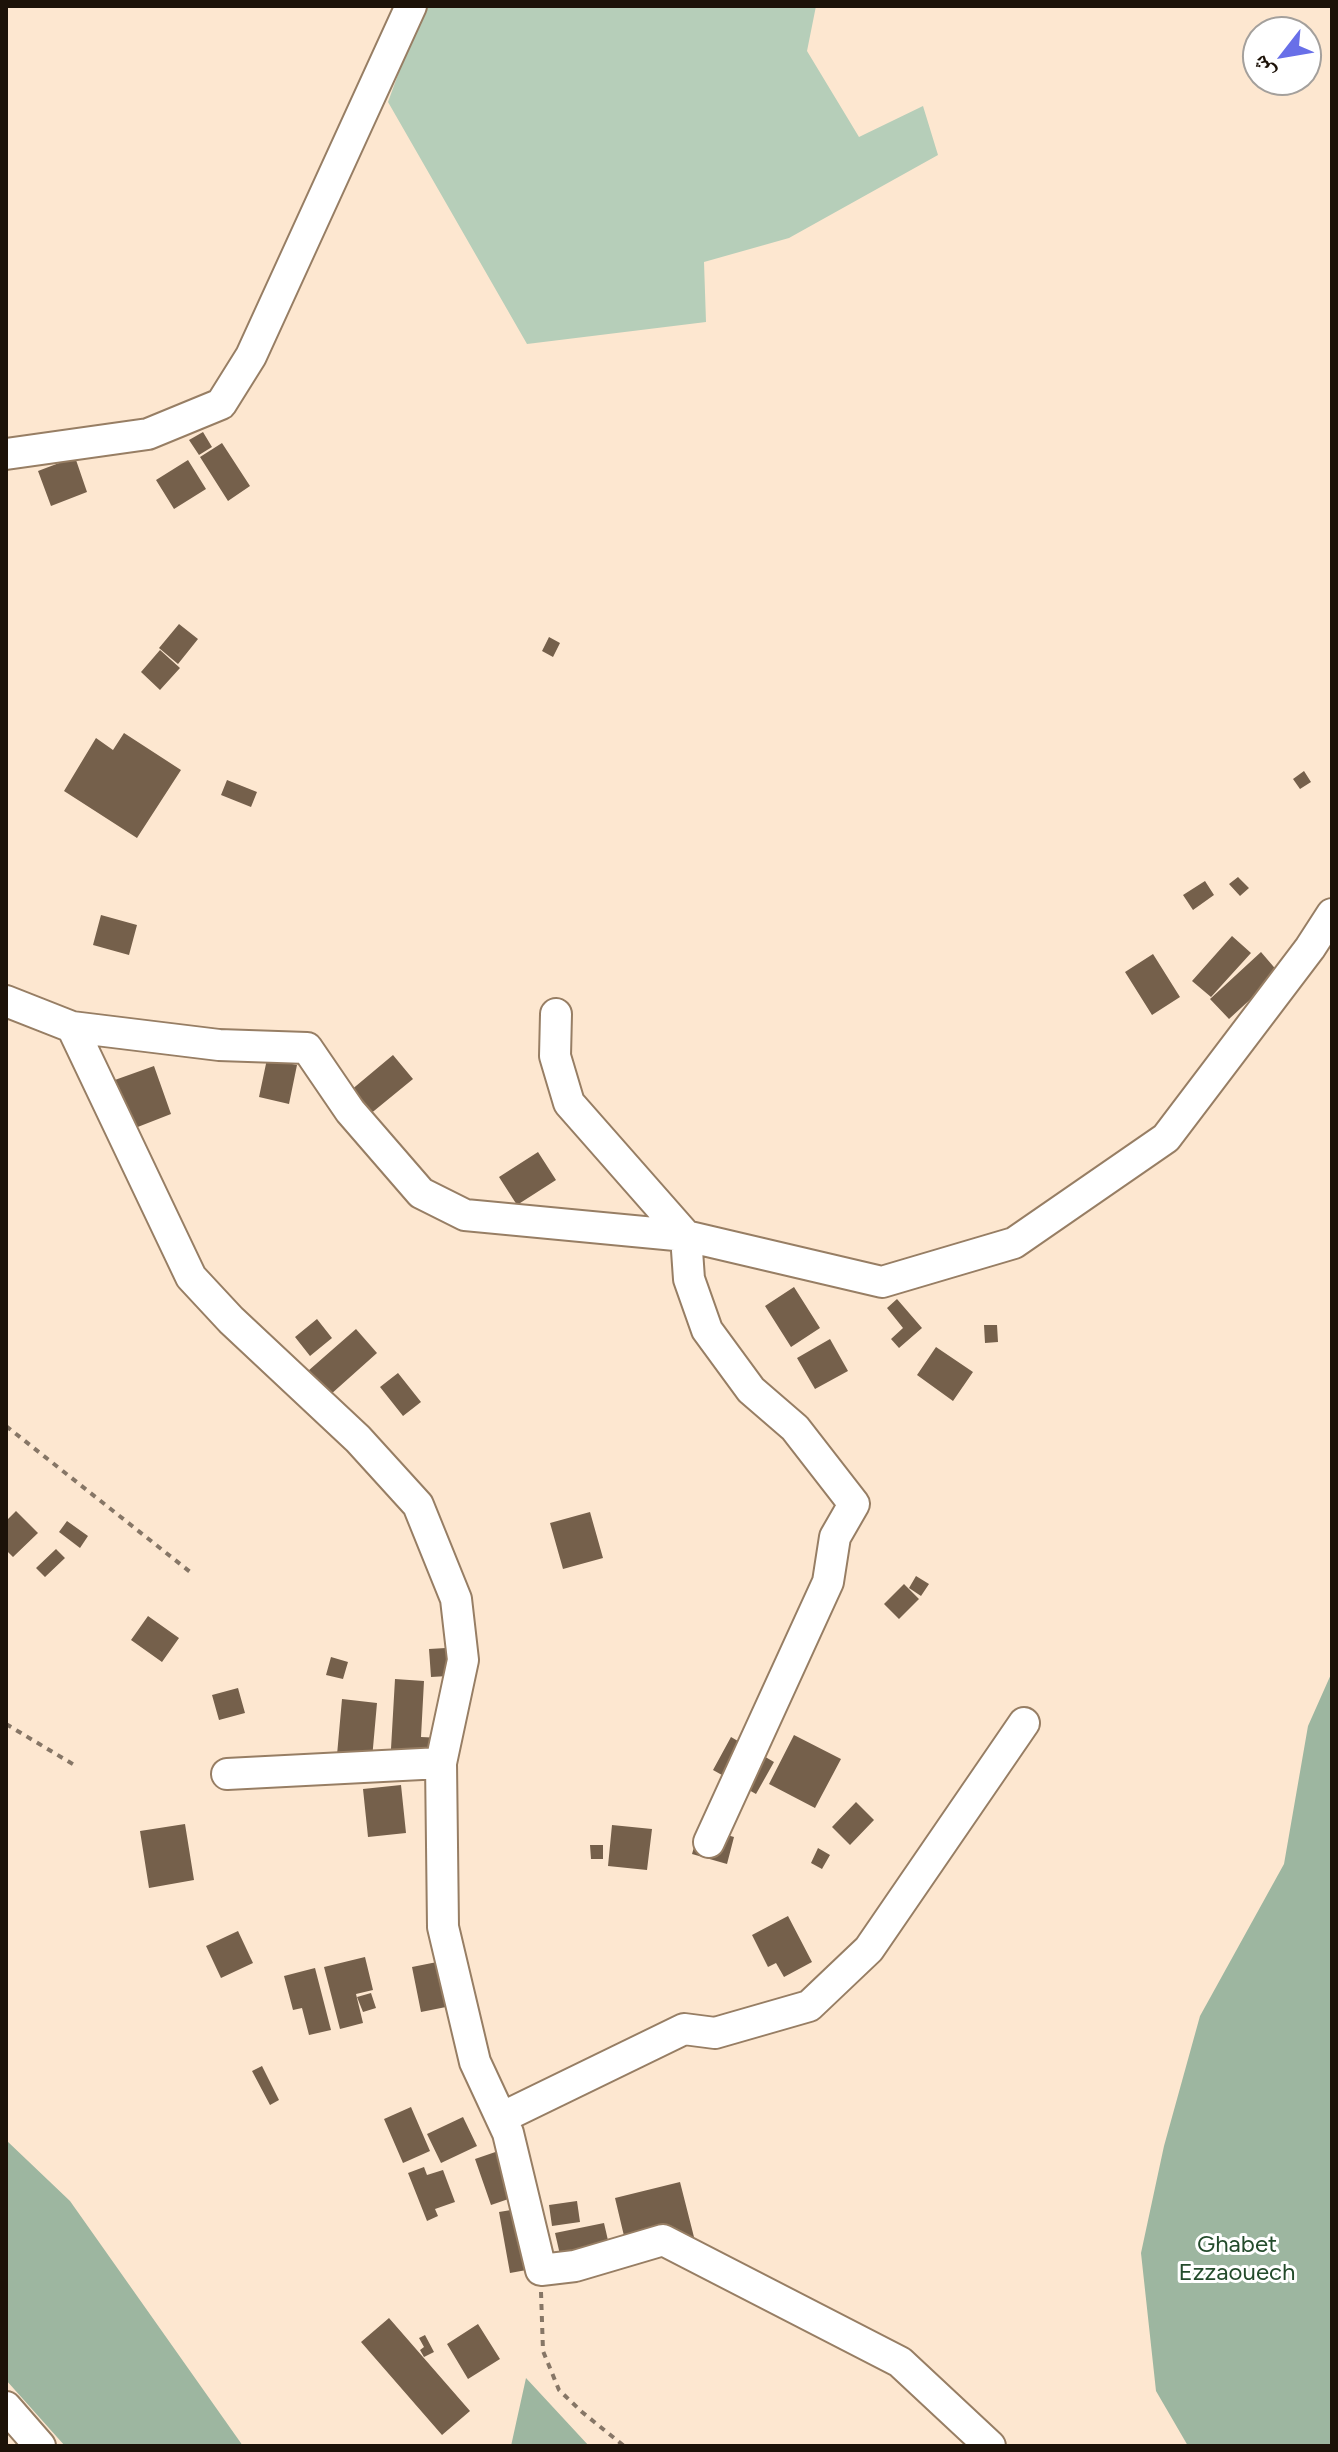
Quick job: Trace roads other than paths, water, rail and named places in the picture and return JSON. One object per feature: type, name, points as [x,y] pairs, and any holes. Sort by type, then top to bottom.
[{"type":"street","points":[[6,454],[148,434],[221,404],[251,356],[411,6]]},
{"type":"street","points":[[6,1001],[72,1027],[219,1045],[307,1048],[350,1111],[421,1193],[465,1215],[686,1236],[882,1282],[1014,1243],[1166,1138],[1310,948],[1332,914]]},
{"type":"street","points":[[556,1014],[555,1056],[569,1103],[686,1236],[689,1279],[707,1330],[751,1390],[795,1428],[854,1504],[835,1537],[828,1582],[709,1842]]},
{"type":"street","points":[[72,1027],[191,1277],[231,1320],[358,1439],[418,1505],[456,1599],[463,1660],[441,1763],[443,1927],[475,2062],[508,2133],[541,2270],[575,2266],[663,2240],[900,2362],[990,2446]]},
{"type":"street","points":[[501,2118],[684,2029],[715,2033],[809,2006],[869,1949],[1024,1723]]},
{"type":"street","points":[[227,1774],[441,1763]]},
{"type":"street","points":[[6,2407],[40,2446]]},
{"type":"park label","name":"Ghabet Ezzaouech","points":[[1237,2259]]}]
